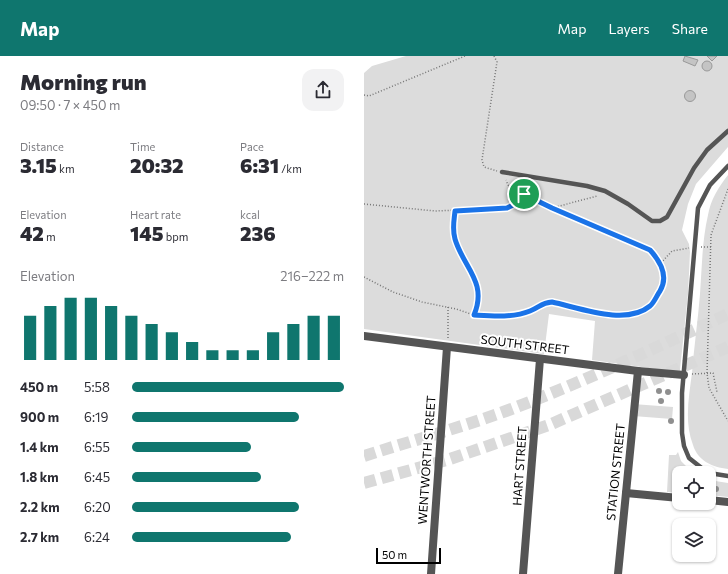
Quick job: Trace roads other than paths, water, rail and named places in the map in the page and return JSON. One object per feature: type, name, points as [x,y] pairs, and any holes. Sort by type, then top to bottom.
[{"type":"street","name":"SOUTH STREET","points":[[364,336],[638,372],[684,372]]},
{"type":"street","name":"WENTWORTH STREET","points":[[431,574],[447,347]]},
{"type":"street","name":"HART STREET","points":[[524,574],[540,359]]},
{"type":"street","name":"STATION STREET","points":[[618,574],[638,372]]},
{"type":"street","points":[[626,493],[672,497]]},
{"type":"street","points":[[716,501],[728,502]]},
{"type":"lane","points":[[502,172],[587,186],[605,191],[628,204],[652,221],[660,221],[667,217],[694,168],[707,150],[728,131]]},
{"type":"lane","points":[[699,466],[689,458],[684,446],[682,433],[682,393],[698,208],[710,185],[728,166]]},
{"type":"lane","points":[[716,474],[728,476]]},
{"type":"tunnel","points":[[364,456],[506,411],[618,365],[728,314]]},
{"type":"tunnel","points":[[364,483],[447,460],[549,425],[728,347]]}]
